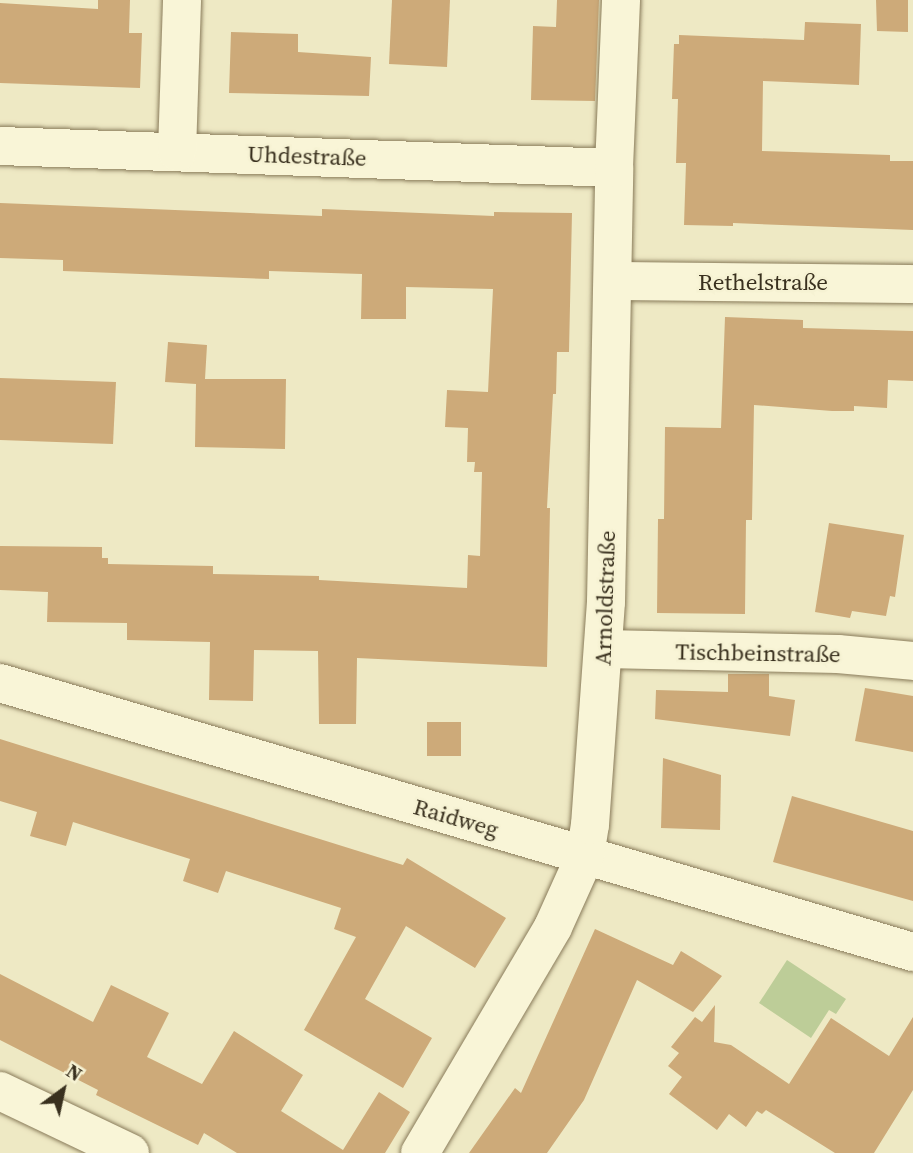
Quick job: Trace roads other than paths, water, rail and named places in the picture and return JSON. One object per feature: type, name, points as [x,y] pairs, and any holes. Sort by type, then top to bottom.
[{"type":"street","points":[[177,152],[182,0]]},
{"type":"street","name":"Arnoldstraße","points":[[420,1153],[524,981],[585,856],[604,649],[614,168],[621,0]]},
{"type":"street","name":"Uhdestraße","points":[[0,146],[614,168]]},
{"type":"street","name":"Rethelstraße","points":[[613,281],[913,284]]},
{"type":"street","name":"Tischbeinstraße","points":[[604,649],[838,654],[913,661]]},
{"type":"street","name":"Raidweg","points":[[0,683],[913,952]]},
{"type":"street","points":[[0,1091],[130,1153]]}]
